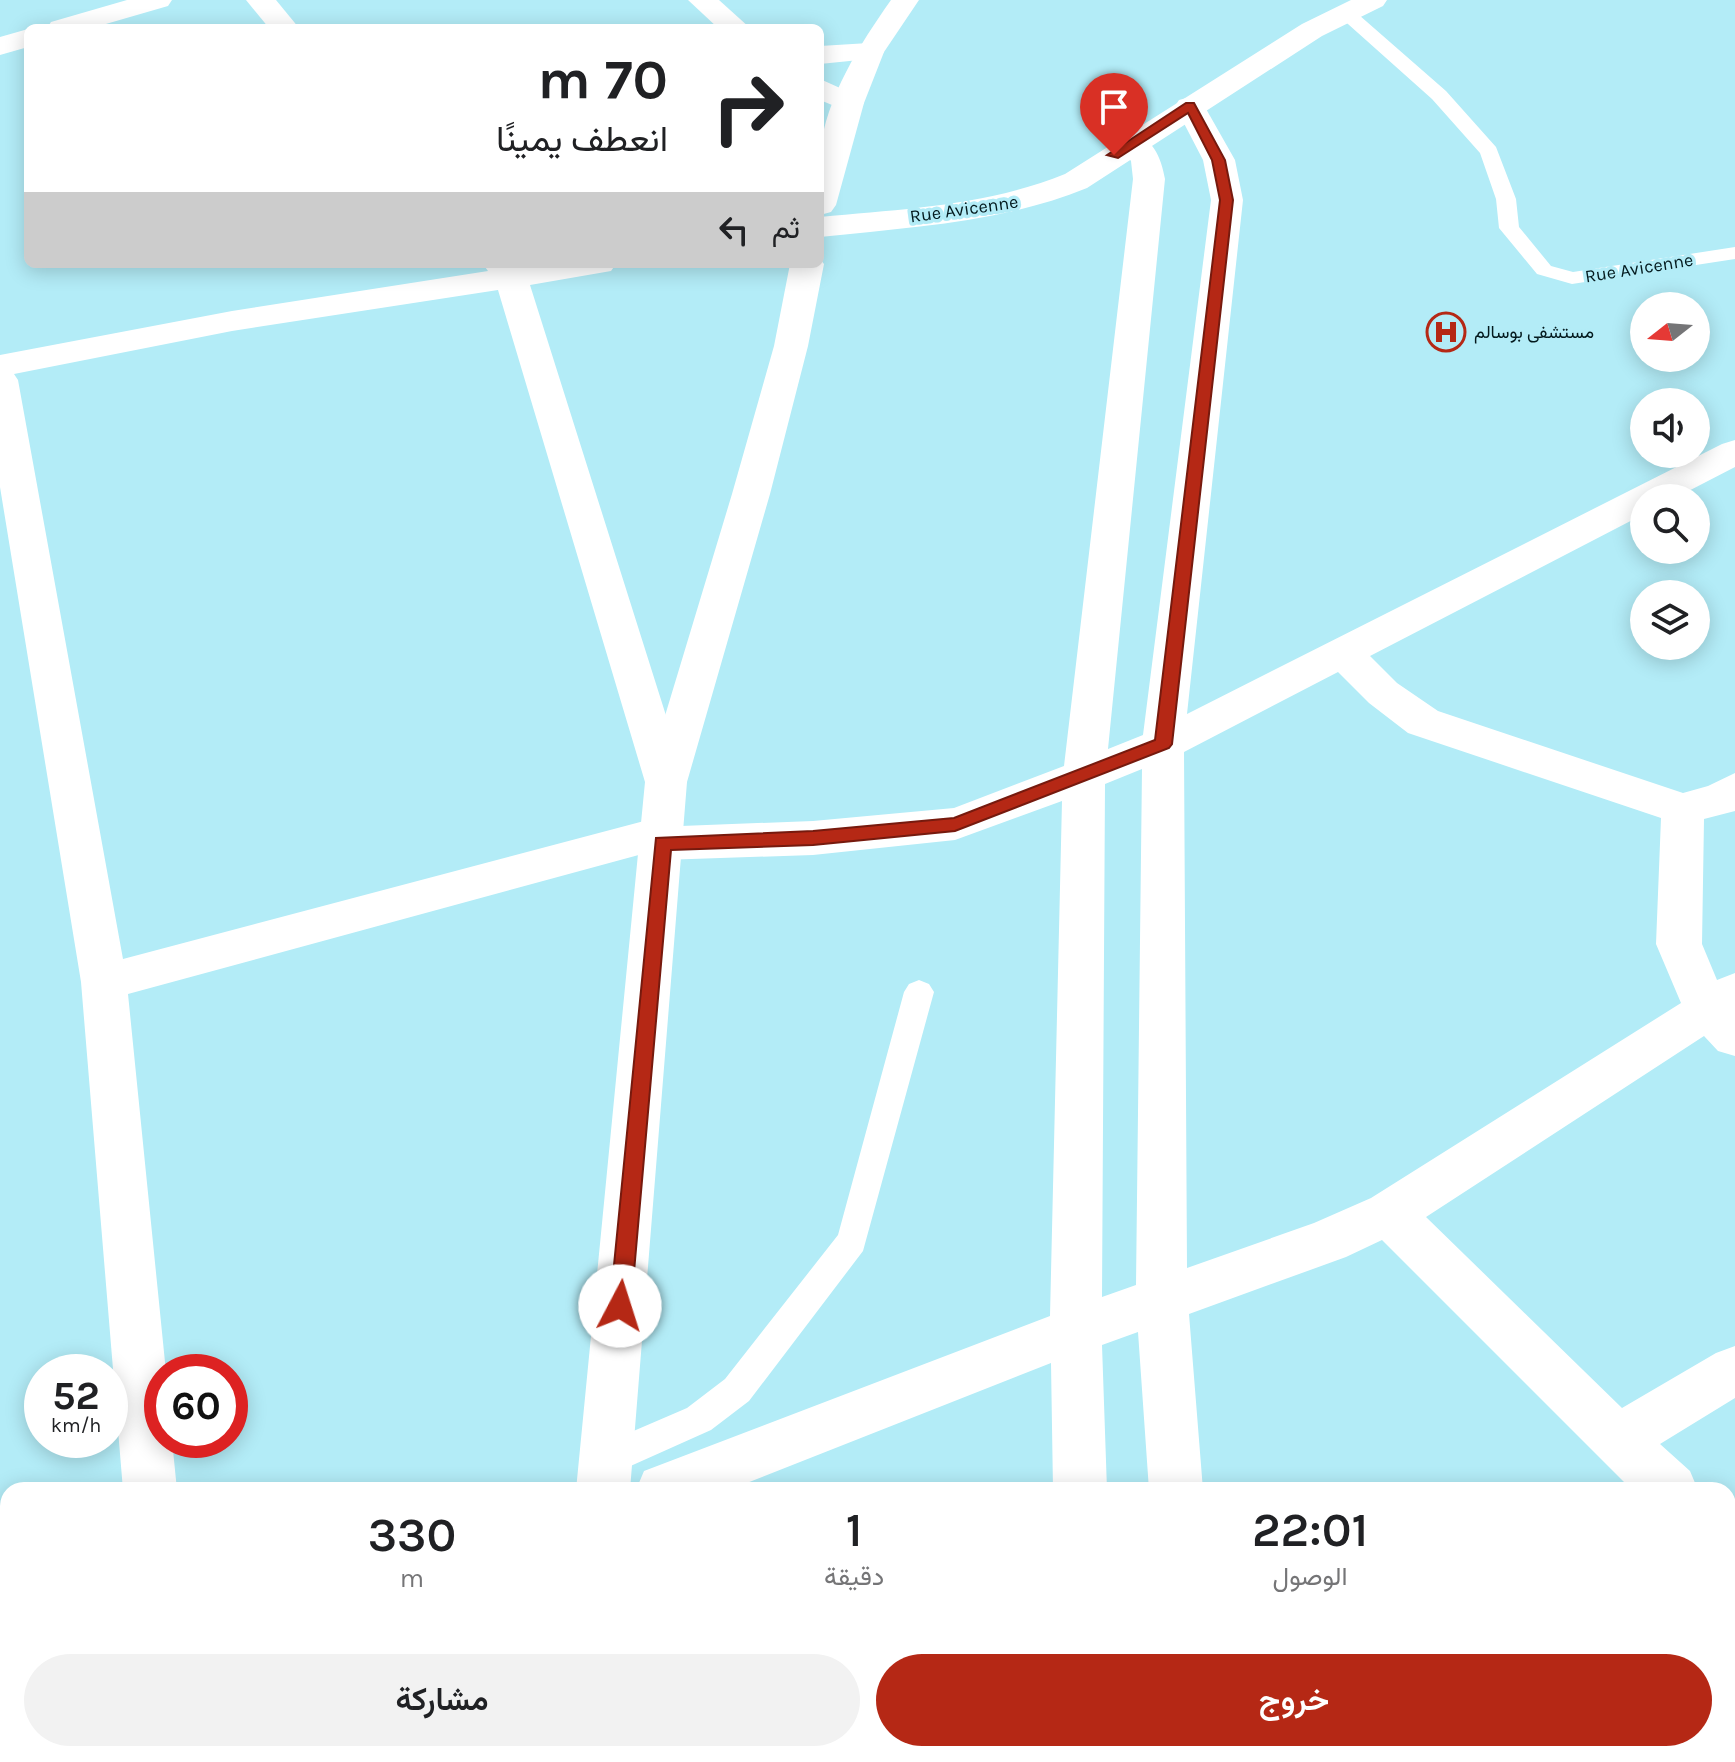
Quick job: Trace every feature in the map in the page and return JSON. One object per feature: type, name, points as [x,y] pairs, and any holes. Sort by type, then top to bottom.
[{"type":"street","points":[[75,24],[158,0]]},
{"type":"street","points":[[260,0],[281,24]]},
{"type":"street","points":[[702,0],[731,24]]},
{"type":"street","points":[[824,191],[849,103],[869,52],[905,0]]},
{"type":"street","name":"Rue Avicenne","points":[[824,227],[998,207],[1040,197],[1076,181],[1190,106],[1359,6]]},
{"type":"street","points":[[0,46],[24,39]]},
{"type":"street","points":[[824,55],[869,52]]},
{"type":"street","points":[[824,90],[849,103]]},
{"type":"street","points":[[1175,1482],[1162,1300],[1163,744],[1227,200],[1219,160],[1190,106]]},
{"type":"street","points":[[1080,1482],[1076,1330],[1084,775],[1149,179],[1146,159],[1132,143]]},
{"type":"street","points":[[0,366],[506,272],[552,268]]},
{"type":"street","points":[[605,1475],[666,782],[751,494],[791,346],[806,268]]},
{"type":"street","points":[[506,272],[666,782]]},
{"type":"street","points":[[0,380],[104,982],[149,1482]]},
{"type":"street","points":[[1672,484],[1735,452]]},
{"type":"street","points":[[104,982],[663,837],[813,838],[955,824],[1163,744],[1630,505]]},
{"type":"street","points":[[1342,652],[1383,693],[1423,722],[1683,809],[1721,799],[1735,789]]},
{"type":"street","points":[[683,1482],[984,1363],[1328,1241],[1389,1214],[1726,1013],[1679,944],[1683,809]]},
{"type":"street","points":[[1389,1214],[1662,1482]]},
{"type":"street","points":[[1617,1440],[1735,1370]]},
{"type":"lane","name":"Rue Avicenne","points":[[1359,6],[1489,151],[1506,199],[1509,228],[1533,261],[1544,270],[1572,278],[1735,253]]},
{"type":"lane","points":[[605,1475],[699,1419],[737,1390],[852,1241],[919,992]]},
{"type":"place","name":"مستشفى بوسالم","points":[[1446,332]]},
{"type":"route","points":[[620,1306],[662,843],[813,838],[955,824],[1163,744],[1227,200],[1219,160],[1190,106],[1114,155]]}]
